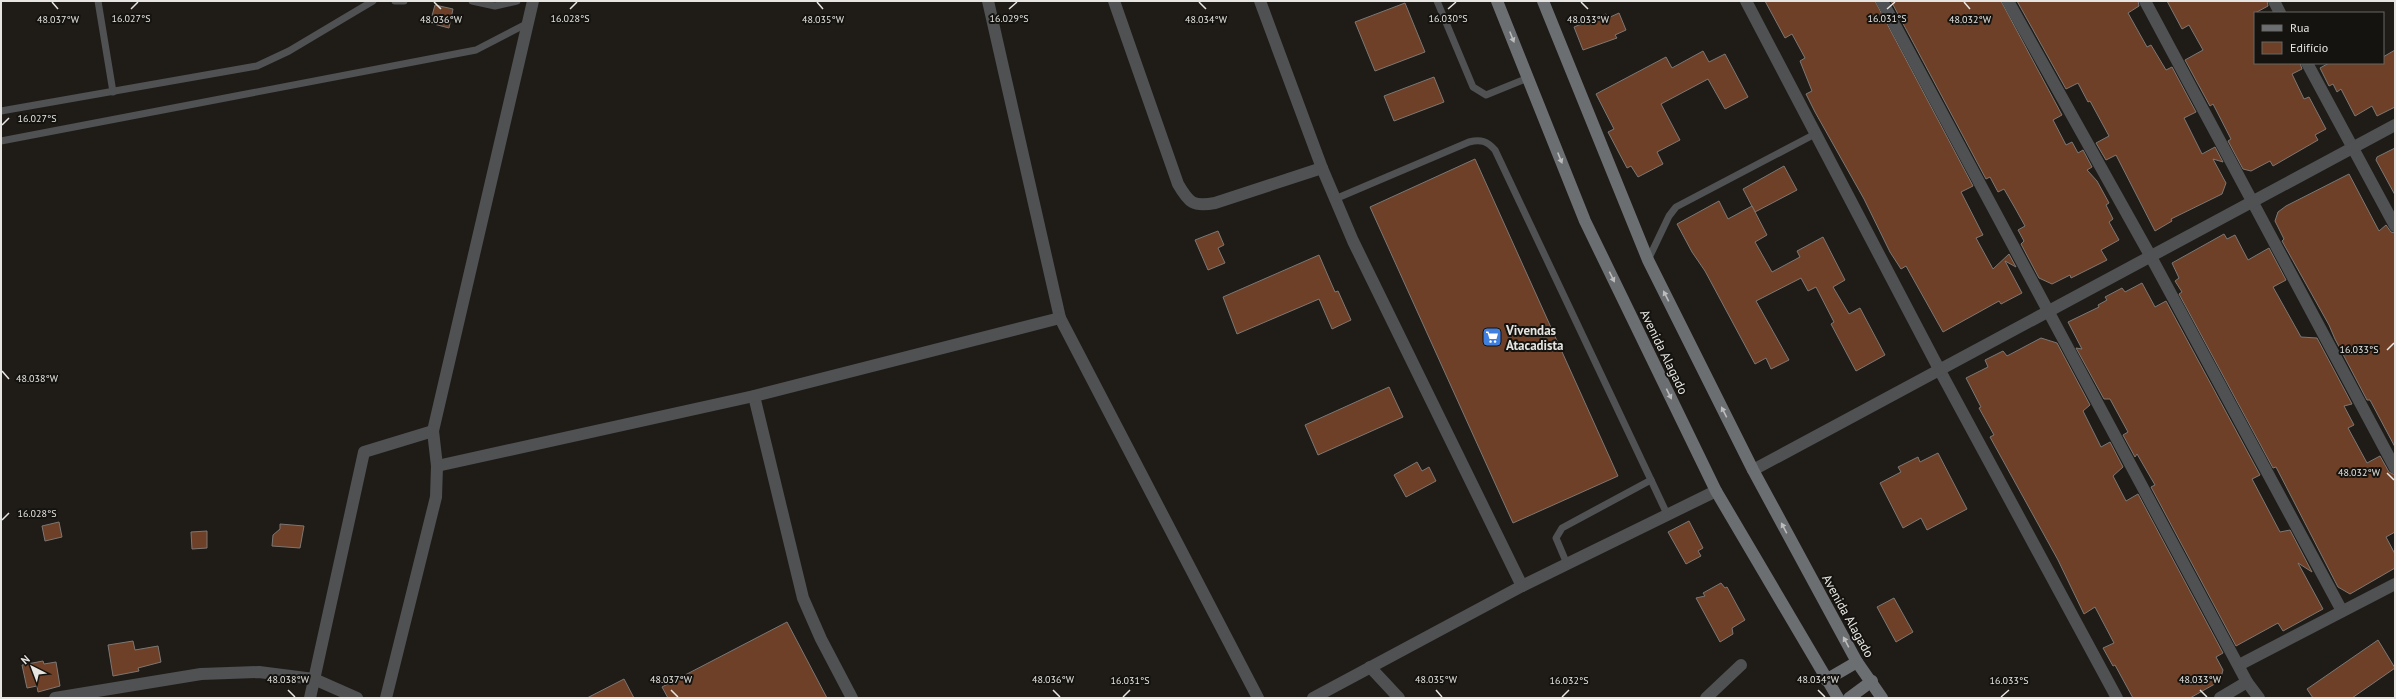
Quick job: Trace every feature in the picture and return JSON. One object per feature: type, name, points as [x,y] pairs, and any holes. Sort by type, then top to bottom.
[{"type":"main road","name":"Avenida Alagado","points":[[1497,1],[1585,221],[1716,491],[1838,698]]},
{"type":"main road","name":"Avenida Alagado","points":[[1543,1],[1648,260],[1753,470],[1856,662],[1872,681],[1882,698]]},
{"type":"main road","points":[[1826,680],[1856,662]]},
{"type":"main road","points":[[1849,698],[1872,681]]},
{"type":"street","points":[[386,698],[436,497],[438,466],[433,431],[533,1]]},
{"type":"street","points":[[988,1],[1060,318],[1258,698]]},
{"type":"street","points":[[1114,1],[1178,184],[1187,200],[1200,206],[1214,203],[1322,168]]},
{"type":"street","points":[[1260,1],[1322,168],[1353,241],[1522,586]]},
{"type":"street","points":[[1746,1],[1939,369],[2117,698]]},
{"type":"street","points":[[1882,1],[2047,312],[2247,682],[2259,698]]},
{"type":"street","points":[[2008,1],[2151,257],[2342,611]]},
{"type":"street","points":[[2145,1],[2395,468]]},
{"type":"street","points":[[2274,1],[2280,12]]},
{"type":"street","points":[[2308,64],[2395,226]]},
{"type":"street","points":[[1753,470],[1939,369],[2353,149],[2395,125]]},
{"type":"street","points":[[438,466],[754,396],[1060,318]]},
{"type":"street","points":[[754,396],[803,598],[821,639],[852,698]]},
{"type":"street","points":[[310,698],[364,452],[433,431]]},
{"type":"street","points":[[1313,698],[1522,586],[1716,491]]},
{"type":"street","points":[[2239,665],[2395,584]]},
{"type":"street","points":[[1706,698],[1741,665]]},
{"type":"street","points":[[1370,667],[1399,698]]},
{"type":"street","points":[[55,698],[200,674],[259,672],[314,679],[357,698]]},
{"type":"street","points":[[2220,698],[2247,682]]},
{"type":"lane","points":[[98,1],[113,92]]},
{"type":"lane","points":[[1,110],[113,92],[257,66],[289,51],[373,1]]},
{"type":"lane","points":[[395,1],[404,1]]},
{"type":"lane","points":[[472,1],[495,6],[517,1]]},
{"type":"lane","points":[[1437,1],[1473,87],[1486,95],[1528,78]]},
{"type":"lane","points":[[1,141],[476,50],[528,22]]},
{"type":"lane","points":[[1648,260],[1669,216],[1676,207],[1815,134]]},
{"type":"lane","points":[[1336,199],[1469,142],[1477,140],[1487,142],[1495,150],[1667,514]]},
{"type":"lane","points":[[1566,564],[1556,538],[1562,528],[1651,480]]},
{"type":"building","points":[[1765,1],[1875,1],[1973,186],[1961,192],[1983,235],[1976,238],[1993,269],[2009,254],[2016,267],[2005,261],[2022,293],[2001,304],[1999,301],[1943,332],[1906,266],[1901,269],[1890,252],[1864,199],[1806,94],[1812,91],[1800,61],[1805,58],[1792,34],[1785,38]]},
{"type":"building","points":[[1891,1],[2001,1],[2062,115],[2053,120],[2066,145],[2072,142],[2078,153],[2083,150],[2092,167],[2087,170],[2097,181],[2109,203],[2106,205],[2113,219],[2109,222],[2119,240],[2101,250],[2107,260],[2071,278],[2070,275],[2052,284],[2039,278],[2021,244],[2024,241],[2018,230],[2025,226],[2004,189],[1998,192],[1990,177],[1986,179]]},
{"type":"building","points":[[2017,1],[2138,1],[2139,6],[2128,13],[2147,47],[2151,45],[2166,70],[2172,67],[2196,112],[2184,118],[2202,154],[2215,147],[2223,162],[2213,159],[2226,183],[2222,194],[2171,219],[2172,221],[2155,231],[2116,155],[2106,160],[2096,143],[2109,136],[2090,101],[2088,102],[2078,83],[2066,89]]},
{"type":"building","points":[[2167,1],[2267,1],[2268,6],[2254,12],[2254,64],[2300,64],[2302,69],[2292,74],[2304,99],[2309,97],[2326,129],[2315,135],[2318,140],[2273,166],[2270,161],[2251,171],[2243,169],[2228,141],[2231,139],[2213,104],[2210,106],[2185,60],[2203,50],[2189,25],[2182,29]]},
{"type":"building","points":[[1405,3],[1425,52],[1375,71],[1355,22]]},
{"type":"building","points":[[435,5],[453,9],[449,28],[430,23]]},
{"type":"building","points":[[1619,13],[1626,30],[1615,35],[1617,38],[1583,50],[1574,27],[1606,14],[1608,18]]},
{"type":"building","points":[[2395,50],[2395,107],[2377,116],[2372,106],[2355,116],[2341,89],[2337,92],[2333,84],[2329,86],[2320,68],[2327,64],[2384,64],[2384,56]]},
{"type":"building","points":[[1703,51],[1709,62],[1725,54],[1748,97],[1725,109],[1708,79],[1661,104],[1680,140],[1657,152],[1663,164],[1638,177],[1631,166],[1627,168],[1608,132],[1614,129],[1596,94],[1666,57],[1672,68]]},
{"type":"building","points":[[1434,77],[1444,102],[1394,121],[1384,96]]},
{"type":"building","points":[[2395,148],[2395,195],[2376,160],[2377,157]]},
{"type":"building","name":"Vivendas Atacadista","points":[[1475,159],[1618,476],[1513,523],[1370,207]]},
{"type":"building","points":[[1784,166],[1797,190],[1755,212],[1743,189]]},
{"type":"building","points":[[2349,174],[2379,231],[2386,225],[2391,232],[2395,233],[2395,447],[2370,400],[2367,400],[2329,325],[2282,241],[2284,239],[2275,221],[2278,212],[2286,206]]},
{"type":"building","points":[[1719,201],[1728,219],[1752,206],[1767,235],[1755,242],[1772,272],[1800,257],[1797,251],[1823,237],[1845,280],[1833,287],[1849,314],[1860,308],[1885,355],[1856,371],[1831,324],[1834,322],[1816,287],[1808,291],[1801,278],[1756,301],[1789,360],[1771,369],[1766,358],[1755,364],[1705,271],[1692,252],[1677,224]]},
{"type":"building","points":[[1218,231],[1224,245],[1218,248],[1225,263],[1208,270],[1195,240]]},
{"type":"building","points":[[2224,234],[2227,239],[2235,235],[2248,260],[2269,248],[2286,280],[2273,287],[2301,337],[2317,338],[2352,404],[2344,406],[2354,425],[2348,428],[2367,463],[2380,456],[2389,472],[2395,475],[2395,532],[2386,537],[2395,554],[2395,568],[2350,594],[2338,587],[2276,467],[2273,468],[2179,294],[2182,292],[2175,281],[2179,278],[2172,263]]},
{"type":"building","points":[[1319,255],[1335,292],[1338,291],[1351,320],[1332,329],[1319,299],[1237,334],[1223,297]]},
{"type":"building","points":[[2142,283],[2155,307],[2166,301],[2260,475],[2252,479],[2280,532],[2290,530],[2312,572],[2298,563],[2323,609],[2283,631],[2278,623],[2236,646],[2151,487],[2155,485],[2137,454],[2135,457],[2123,435],[2128,432],[2110,399],[2104,399],[2076,348],[2082,349],[2068,322],[2099,307],[2098,305],[2107,300],[2105,297],[2122,288],[2125,292]]},
{"type":"building","points":[[2041,338],[2057,343],[2090,405],[2083,411],[2101,447],[2110,442],[2123,467],[2113,476],[2126,501],[2138,494],[2223,653],[2216,657],[2223,670],[2220,681],[2190,698],[2133,698],[2115,665],[2113,666],[2103,648],[2114,643],[2095,607],[2084,614],[2058,560],[1990,437],[1994,435],[1979,408],[1981,407],[1966,378],[1988,367],[1985,360],[2003,351],[2007,356]]},
{"type":"building","points":[[1389,387],[1403,417],[1318,455],[1305,425]]},
{"type":"building","points":[[1938,453],[1967,509],[1927,530],[1921,518],[1903,528],[1880,483],[1901,472],[1898,467],[1918,457],[1920,462]]},
{"type":"building","points":[[1417,462],[1422,471],[1429,467],[1436,481],[1406,497],[1394,475]]},
{"type":"building","points":[[1689,521],[1703,548],[1698,551],[1701,556],[1686,564],[1668,532]]},
{"type":"building","points":[[59,522],[62,537],[45,541],[42,526]]},
{"type":"building","points":[[280,524],[304,526],[300,548],[272,546],[273,535],[280,529]]},
{"type":"building","points":[[207,531],[207,548],[192,549],[191,532]]},
{"type":"building","points":[[1721,583],[1725,588],[1727,587],[1745,620],[1732,628],[1733,634],[1720,642],[1696,598],[1705,596],[1703,593]]},
{"type":"building","points":[[1894,598],[1913,632],[1896,642],[1877,607]]},
{"type":"building","points":[[787,622],[827,698],[668,698],[662,687]]},
{"type":"building","points":[[2378,640],[2395,668],[2352,698],[2313,698],[2307,689]]},
{"type":"building","points":[[133,641],[135,650],[158,646],[161,662],[138,668],[139,671],[113,676],[108,645]]},
{"type":"building","points":[[43,661],[44,664],[56,662],[60,686],[38,692],[37,686],[27,688],[22,665]]},
{"type":"building","points":[[624,679],[634,698],[587,698]]},
{"type":"place","name":"Vivendas Atacadista","points":[[1492,337]]}]
